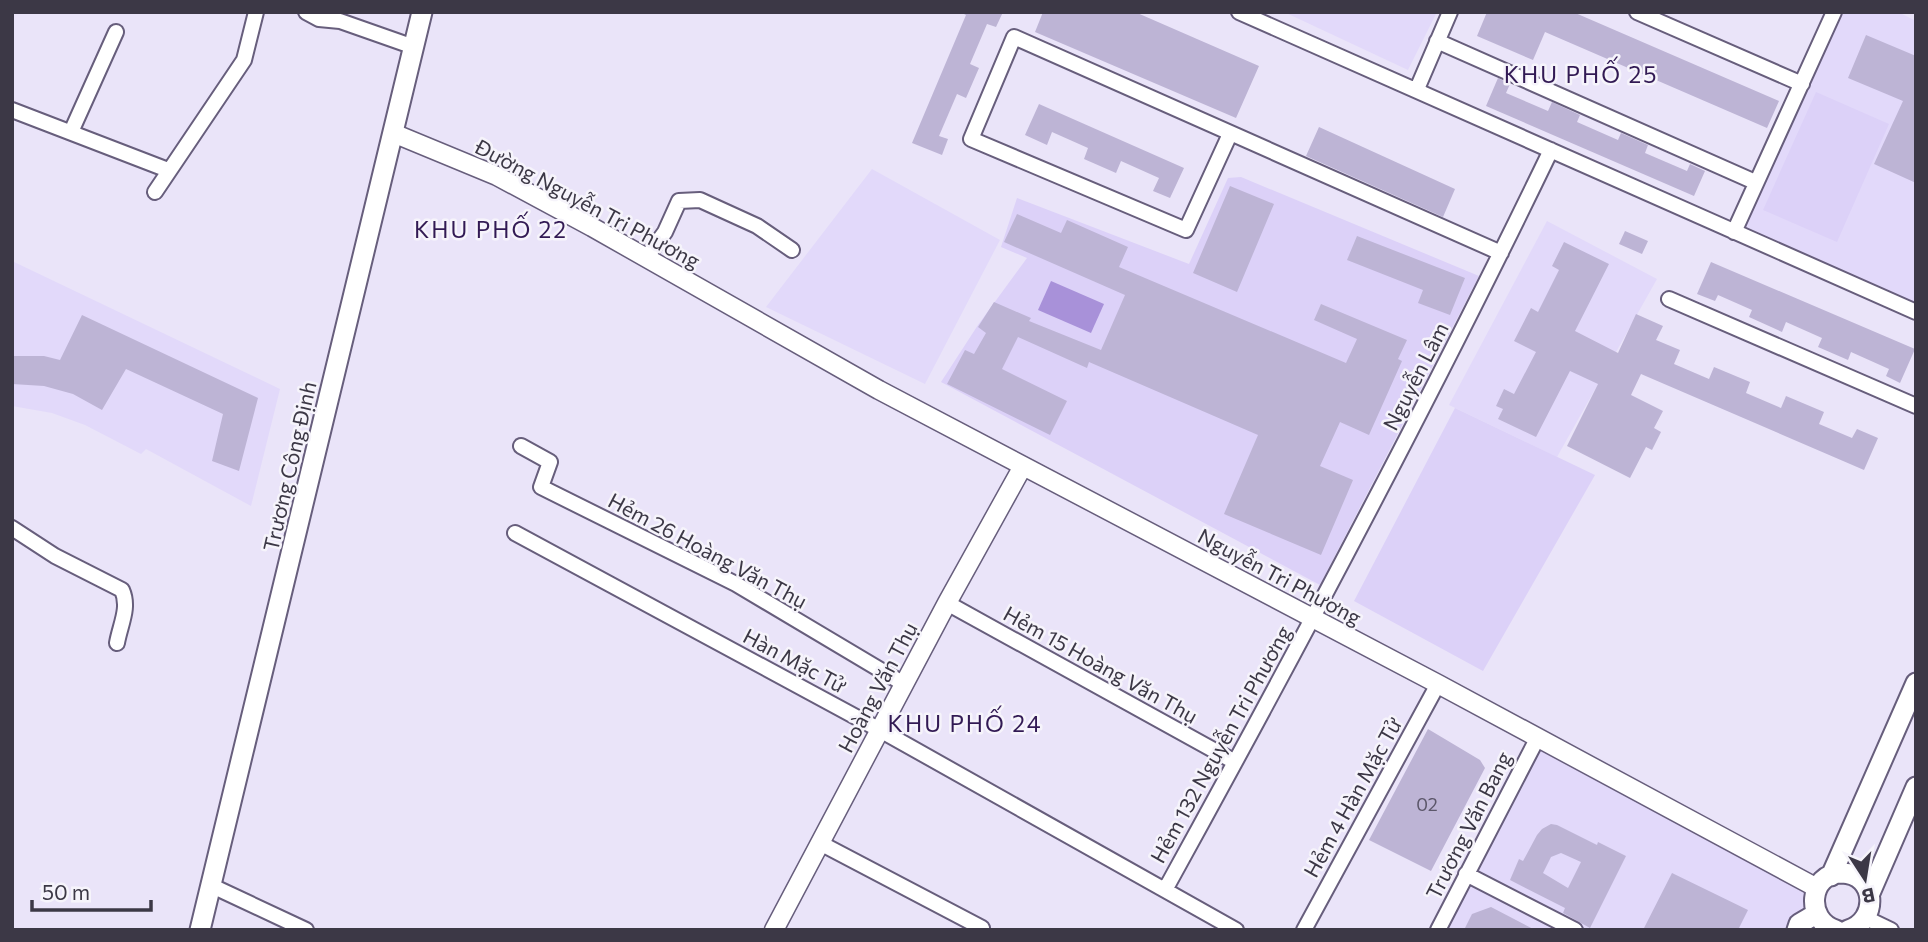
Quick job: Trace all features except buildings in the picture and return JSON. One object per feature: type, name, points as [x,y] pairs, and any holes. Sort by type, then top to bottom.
[{"type":"main road","name":"Trương Công Định","points":[[200,930],[422,12]]},
{"type":"main road","points":[[1913,799],[1870,893],[1871,906],[1866,918],[1860,924],[1836,929],[1816,914],[1814,905],[1916,683]]},
{"type":"main road","points":[[1824,882],[1842,873],[1862,881],[1870,893]]},
{"type":"main road","points":[[1797,930],[1800,924],[1816,914]]},
{"type":"street","points":[[155,192],[244,60],[256,12]]},
{"type":"street","points":[[306,12],[319,19],[340,21],[414,47]]},
{"type":"street","points":[[1239,12],[1916,312]]},
{"type":"street","points":[[1417,89],[1450,12]]},
{"type":"street","points":[[1637,12],[1802,84]]},
{"type":"street","points":[[1734,232],[1834,12]]},
{"type":"street","points":[[71,132],[116,32]]},
{"type":"street","points":[[1230,134],[1186,230],[971,139],[1014,37],[1501,253]]},
{"type":"street","points":[[1437,41],[1755,182]]},
{"type":"street","points":[[12,110],[168,170]]},
{"type":"street","name":"Đường Nguyễn Tri Phương","points":[[393,133],[497,176],[722,302]]},
{"type":"street","name":"Nguyễn Lâm","points":[[1313,619],[1501,253],[1550,150]]},
{"type":"street","points":[[646,258],[665,232],[678,201],[690,199],[700,200],[757,226],[792,250]]},
{"type":"street","points":[[1669,299],[1916,406]]},
{"type":"street","name":"Nguyễn Tri Phương","points":[[722,302],[1023,466],[1438,684],[1537,739],[1824,882]]},
{"type":"street","name":"Hẻm 26 Hoàng Văn Thụ","points":[[521,446],[550,462],[541,486],[736,584],[904,684]]},
{"type":"street","name":"Hoàng Văn Thụ","points":[[774,930],[947,603],[1023,466]]},
{"type":"street","points":[[12,528],[55,556],[122,590],[126,598],[126,610],[117,643]]},
{"type":"street","name":"Hàn Mặc Tử","points":[[515,533],[880,730],[1236,930]]},
{"type":"street","name":"Hẻm 15 Hoàng Văn Thụ","points":[[947,603],[1236,762]]},
{"type":"street","name":"Hẻm 132 Nguyễn Tri Phương","points":[[1164,890],[1313,619]]},
{"type":"street","name":"Hẻm 4 Hàn Mặc Tử","points":[[1304,930],[1438,684]]},
{"type":"street","name":"Trương Văn Bang","points":[[1438,930],[1537,739]]},
{"type":"street","points":[[820,843],[982,928]]},
{"type":"street","points":[[1466,874],[1575,930]]},
{"type":"street","points":[[210,885],[306,930]]},
{"type":"street","points":[[1866,918],[1891,930]]},
{"type":"shaded area","points":[[1284,12],[1437,12],[1408,70]]},
{"type":"shaded area","points":[[1843,12],[1898,12],[1916,21],[1916,303],[1744,227]]},
{"type":"shaded area","points":[[1816,92],[1889,124],[1837,242],[1763,210]]},
{"type":"shaded area","points":[[872,169],[1000,240],[925,384],[766,307]]},
{"type":"shaded area","points":[[1241,177],[1479,276],[1320,585],[941,382],[1027,258],[1001,247],[1017,198],[1189,264],[1228,178]]},
{"type":"shaded area","points":[[1547,221],[1657,279],[1557,457],[1449,405]]},
{"type":"shaded area","points":[[12,261],[280,389],[251,506],[146,449],[141,454],[85,425],[52,413],[12,406]]},
{"type":"shaded area","points":[[1051,281],[1104,304],[1091,333],[1038,310]]},
{"type":"shaded area","points":[[1455,408],[1595,475],[1483,671],[1354,601]]},
{"type":"shaded area","points":[[1537,739],[1817,888],[1800,930],[1437,930]]},
{"type":"district","name":"KHU PHỐ 25","points":[[1581,74]]},
{"type":"district","name":"KHU PHỐ 22","points":[[491,229]]},
{"type":"district","name":"KHU PHỐ 24","points":[[965,723]]}]
